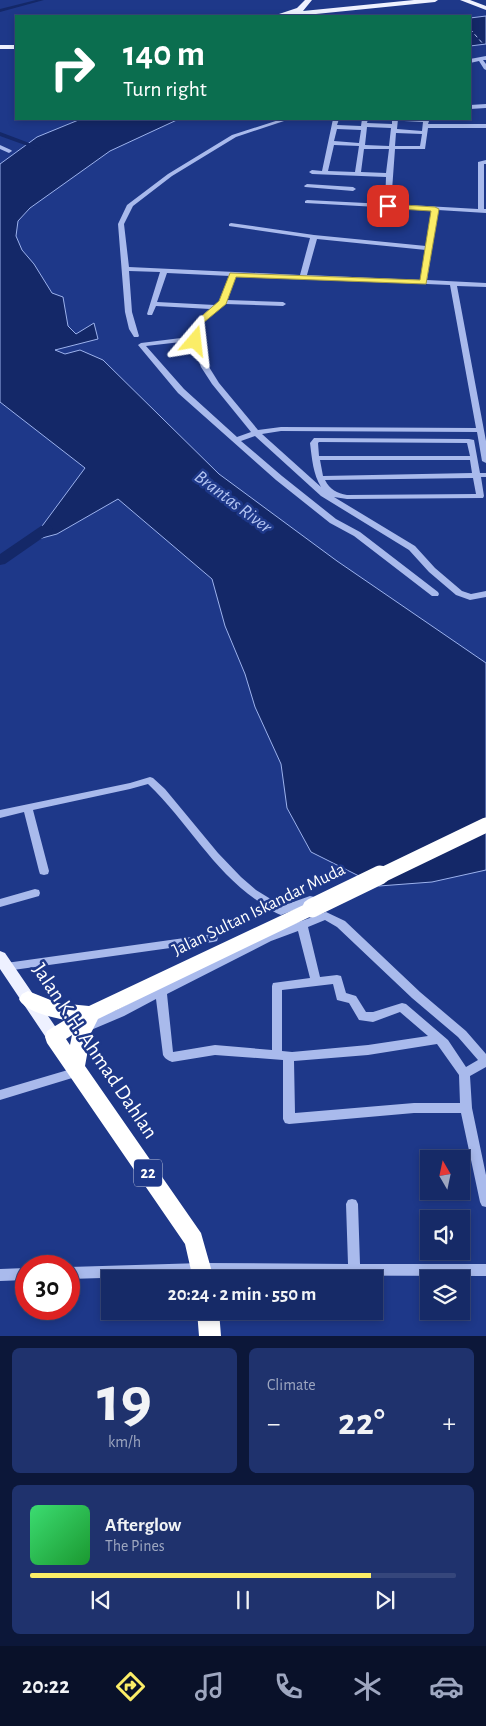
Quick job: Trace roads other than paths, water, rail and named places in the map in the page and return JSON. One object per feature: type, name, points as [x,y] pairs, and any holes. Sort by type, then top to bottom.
[{"type":"highway","name":"Jalan Sultan Iskandar Muda","points":[[54,1037],[319,912],[486,825]]},
{"type":"highway","points":[[28,999],[88,1021],[78,1048],[77,1070]]},
{"type":"highway","name":"Jalan K.H. Ahmad Dahlan","points":[[54,1037],[194,1240],[202,1270]]},
{"type":"highway","points":[[209,1320],[210,1336]]},
{"type":"main road","points":[[288,15],[300,10],[309,0]]},
{"type":"main road","points":[[288,15],[317,15],[413,1],[434,0]]},
{"type":"main road","points":[[464,0],[486,8]]},
{"type":"main road","points":[[0,47],[15,47]]},
{"type":"main road","name":"Jalan K.H. Ahmad Dahlan","points":[[3,962],[54,1037]]},
{"type":"street","points":[[483,59],[486,68]]},
{"type":"street","points":[[471,107],[486,106]]},
{"type":"street","points":[[136,336],[131,322],[127,293],[121,224],[130,205],[170,175],[234,136],[284,120]]},
{"type":"street","points":[[326,172],[336,120]]},
{"type":"street","points":[[388,206],[395,120]]},
{"type":"street","points":[[332,143],[423,148],[426,120]]},
{"type":"street","points":[[335,128],[364,124],[425,133]]},
{"type":"street","points":[[352,204],[351,189],[362,144],[364,124]]},
{"type":"street","points":[[426,126],[486,126]]},
{"type":"street","points":[[0,147],[9,151]]},
{"type":"street","points":[[307,201],[484,211],[481,162],[486,162]]},
{"type":"street","points":[[312,172],[389,175]]},
{"type":"street","points":[[307,186],[351,189]]},
{"type":"street","points":[[424,282],[435,209]]},
{"type":"street","points":[[231,225],[429,248]]},
{"type":"street","points":[[303,277],[314,236]]},
{"type":"street","points":[[126,269],[486,285]]},
{"type":"street","points":[[150,314],[164,271]]},
{"type":"street","points":[[233,275],[223,302],[199,322],[195,341],[205,367],[216,384],[256,433],[324,494],[412,548],[449,586],[468,597],[486,594]]},
{"type":"street","points":[[452,284],[486,461]]},
{"type":"street","points":[[223,302],[283,304]]},
{"type":"street","points":[[154,304],[216,307]]},
{"type":"street","points":[[195,341],[181,340],[141,345],[181,391],[279,478],[321,511],[357,534],[435,594]]},
{"type":"street","points":[[236,440],[256,433],[281,428],[480,430]]},
{"type":"street","points":[[317,440],[468,440],[471,442],[473,458],[480,496],[478,497],[340,497],[330,492],[319,478],[314,443],[317,440]]},
{"type":"street","points":[[316,458],[473,458]]},
{"type":"street","points":[[319,478],[486,476]]},
{"type":"street","points":[[0,814],[150,780],[168,796],[237,880],[282,911],[314,900],[324,907],[302,924],[267,938],[120,1013],[88,1021]]},
{"type":"street","points":[[28,808],[44,871]]},
{"type":"street","points":[[0,903],[35,893]]},
{"type":"street","points":[[319,912],[341,924],[416,995],[462,1034],[486,1062],[464,1074]]},
{"type":"street","points":[[302,924],[316,982]]},
{"type":"street","points":[[3,962],[213,938]]},
{"type":"street","points":[[277,1055],[277,986],[337,979],[341,996],[352,999],[363,1017],[373,1017],[402,1007],[444,1043],[464,1074],[466,1108],[486,1202]]},
{"type":"street","points":[[161,992],[168,1055],[172,1057],[214,1050],[290,1056],[368,1050],[438,1038]]},
{"type":"street","points":[[290,1056],[286,1060],[289,1119],[414,1108],[466,1108]]},
{"type":"street","points":[[0,1095],[77,1070]]},
{"type":"street","points":[[352,1204],[354,1270]]},
{"type":"street","points":[[383,1270],[486,1270]]},
{"type":"street","points":[[80,1273],[101,1273]]},
{"type":"street","points":[[0,1275],[15,1274]]},
{"type":"water","points":[[486,16],[486,44],[471,46],[471,18]]},
{"type":"water","name":"Brantas River","points":[[79,120],[177,120],[110,151],[30,208],[18,221],[16,236],[22,250],[34,264],[52,293],[63,297],[68,326],[76,334],[94,323],[98,339],[55,350],[65,354],[80,350],[103,360],[219,474],[337,561],[486,663],[486,870],[432,882],[379,886],[311,852],[287,808],[281,764],[255,707],[245,674],[225,626],[212,579],[118,499],[57,534],[31,541],[85,468],[0,402],[0,164],[37,137]]},
{"type":"waterway","points":[[0,11],[42,0]]},
{"type":"waterway","points":[[0,134],[38,148]]},
{"type":"waterway","points":[[0,561],[46,529]]}]
